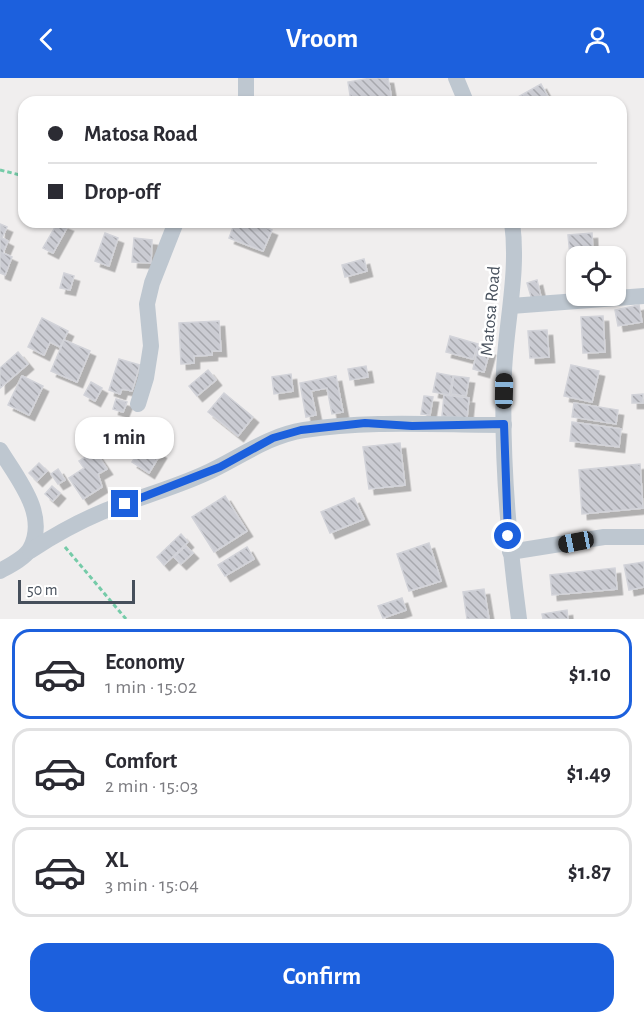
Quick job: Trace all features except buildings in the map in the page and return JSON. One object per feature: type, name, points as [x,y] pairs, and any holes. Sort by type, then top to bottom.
[{"type":"street","points":[[246,78],[246,96]]},
{"type":"street","points":[[456,78],[464,96]]},
{"type":"street","points":[[138,404],[146,378],[151,346],[147,304],[152,283],[174,228]]},
{"type":"street","name":"Matosa Road","points":[[513,228],[516,249],[506,334],[504,424],[510,552],[519,619]]},
{"type":"street","points":[[511,306],[644,296]]},
{"type":"street","points":[[0,572],[55,535],[103,512],[211,471],[273,438],[301,430],[365,423],[412,426],[504,424]]},
{"type":"street","points":[[0,450],[36,513],[37,531],[30,551]]},
{"type":"street","points":[[510,552],[604,537],[644,537]]},
{"type":"path","points":[[0,170],[18,174]]},
{"type":"path","points":[[55,535],[126,619]]},
{"type":"route","points":[[125,504],[170,489],[220,467],[273,438],[301,430],[365,423],[412,426],[504,424],[508,536]]}]
